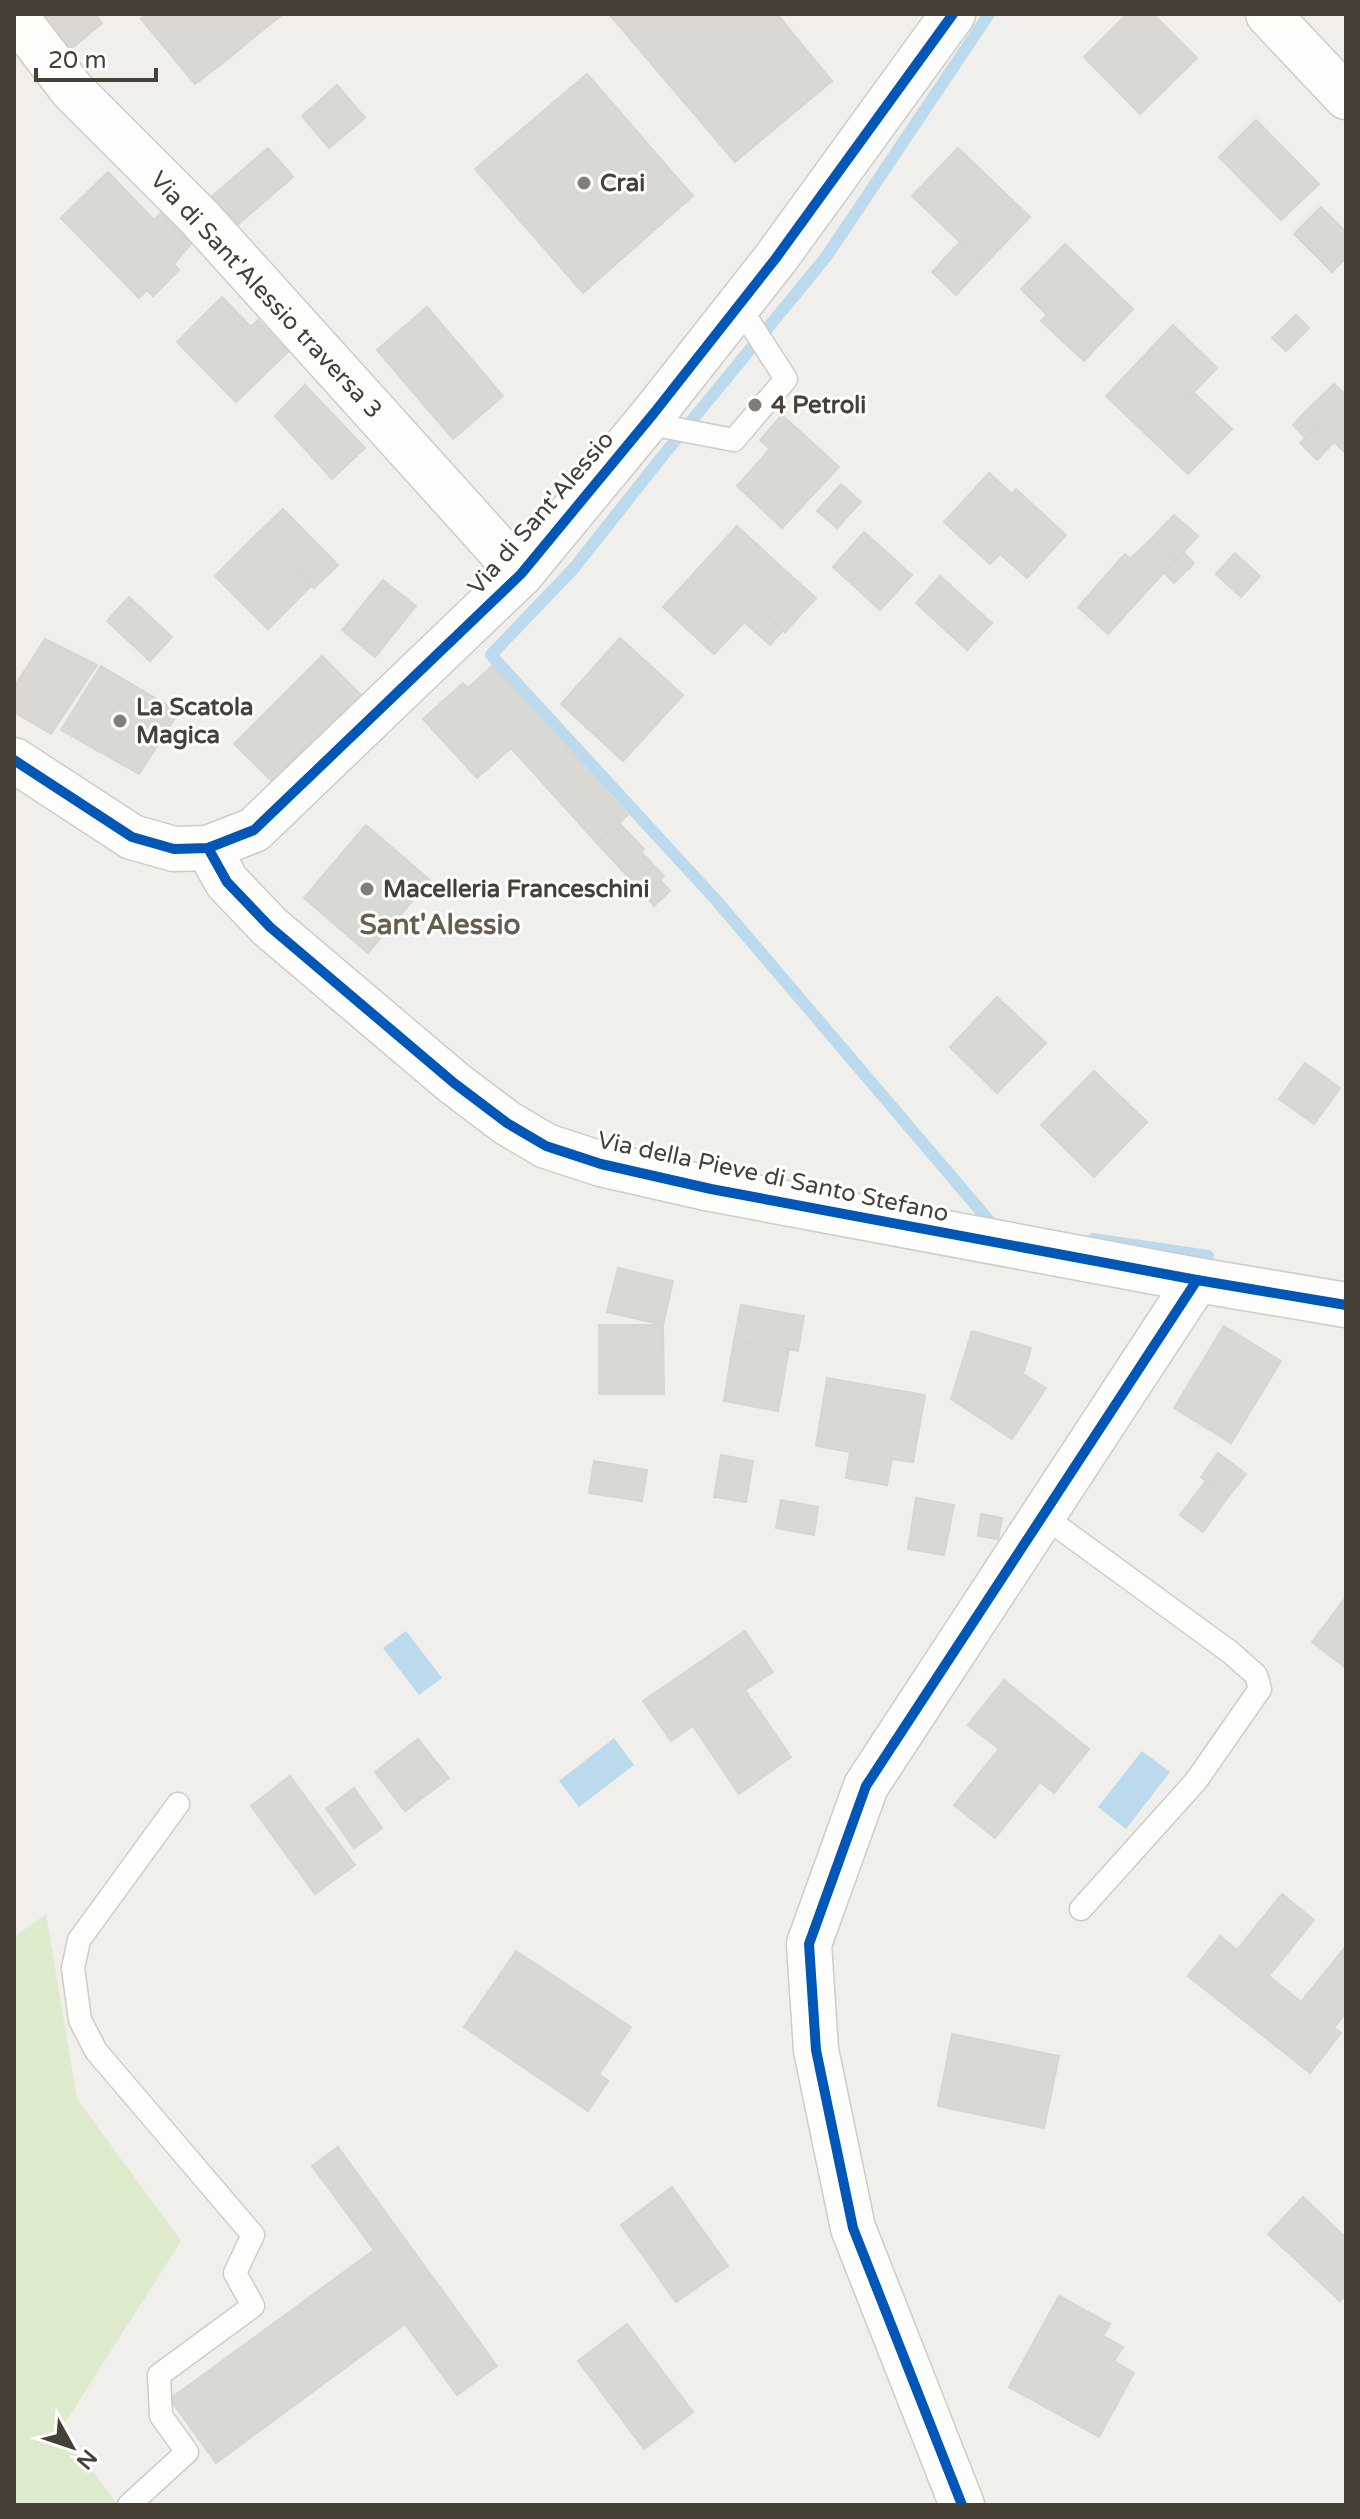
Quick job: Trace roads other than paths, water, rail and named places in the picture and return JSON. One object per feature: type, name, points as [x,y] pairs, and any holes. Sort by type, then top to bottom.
[{"type":"street","name":"Via di Sant'Alessio traversa 3","points":[[14,14],[72,90],[199,217],[521,574]]},
{"type":"street","name":"Via di Sant'Alessio","points":[[14,760],[132,837],[174,849],[208,848],[254,830],[521,574],[739,306],[953,14]]},
{"type":"street","points":[[1268,14],[1346,97]]},
{"type":"street","name":"Via della Pieve di Santo Stefano","points":[[208,848],[227,882],[270,927],[454,1083],[507,1123],[546,1146],[601,1164],[711,1189],[1346,1305]]},
{"type":"street","points":[[962,2505],[853,2228],[816,2050],[809,1944],[866,1786],[1197,1280]]},
{"type":"lane","points":[[645,423],[734,440],[786,379],[739,306]]},
{"type":"lane","points":[[1042,1515],[1230,1652],[1256,1675],[1260,1689],[1196,1781],[1081,1909]]},
{"type":"lane","points":[[129,2505],[187,2452],[161,2416],[159,2375],[253,2306],[235,2273],[253,2235],[96,2051],[80,2020],[73,1968],[79,1940],[178,1804]]},
{"type":"water","points":[[406,1631],[442,1678],[419,1695],[383,1648]]},
{"type":"water","points":[[614,1738],[634,1765],[579,1807],[559,1781]]},
{"type":"water","points":[[1142,1751],[1170,1772],[1126,1829],[1098,1807]]},
{"type":"waterway","points":[[989,14],[826,257],[574,568],[491,655],[716,900],[991,1223],[1000,1225]]},
{"type":"waterway","points":[[1093,1239],[1208,1256]]},
{"type":"place","name":"Crai","points":[[584,183]]},
{"type":"place","name":"4 Petroli","points":[[755,405]]},
{"type":"place","name":"La Scatola Magica","points":[[120,721]]},
{"type":"place","name":"Macelleria Franceschini","points":[[367,889]]},
{"type":"district","name":"Sant'Alessio","points":[[440,925]]}]
